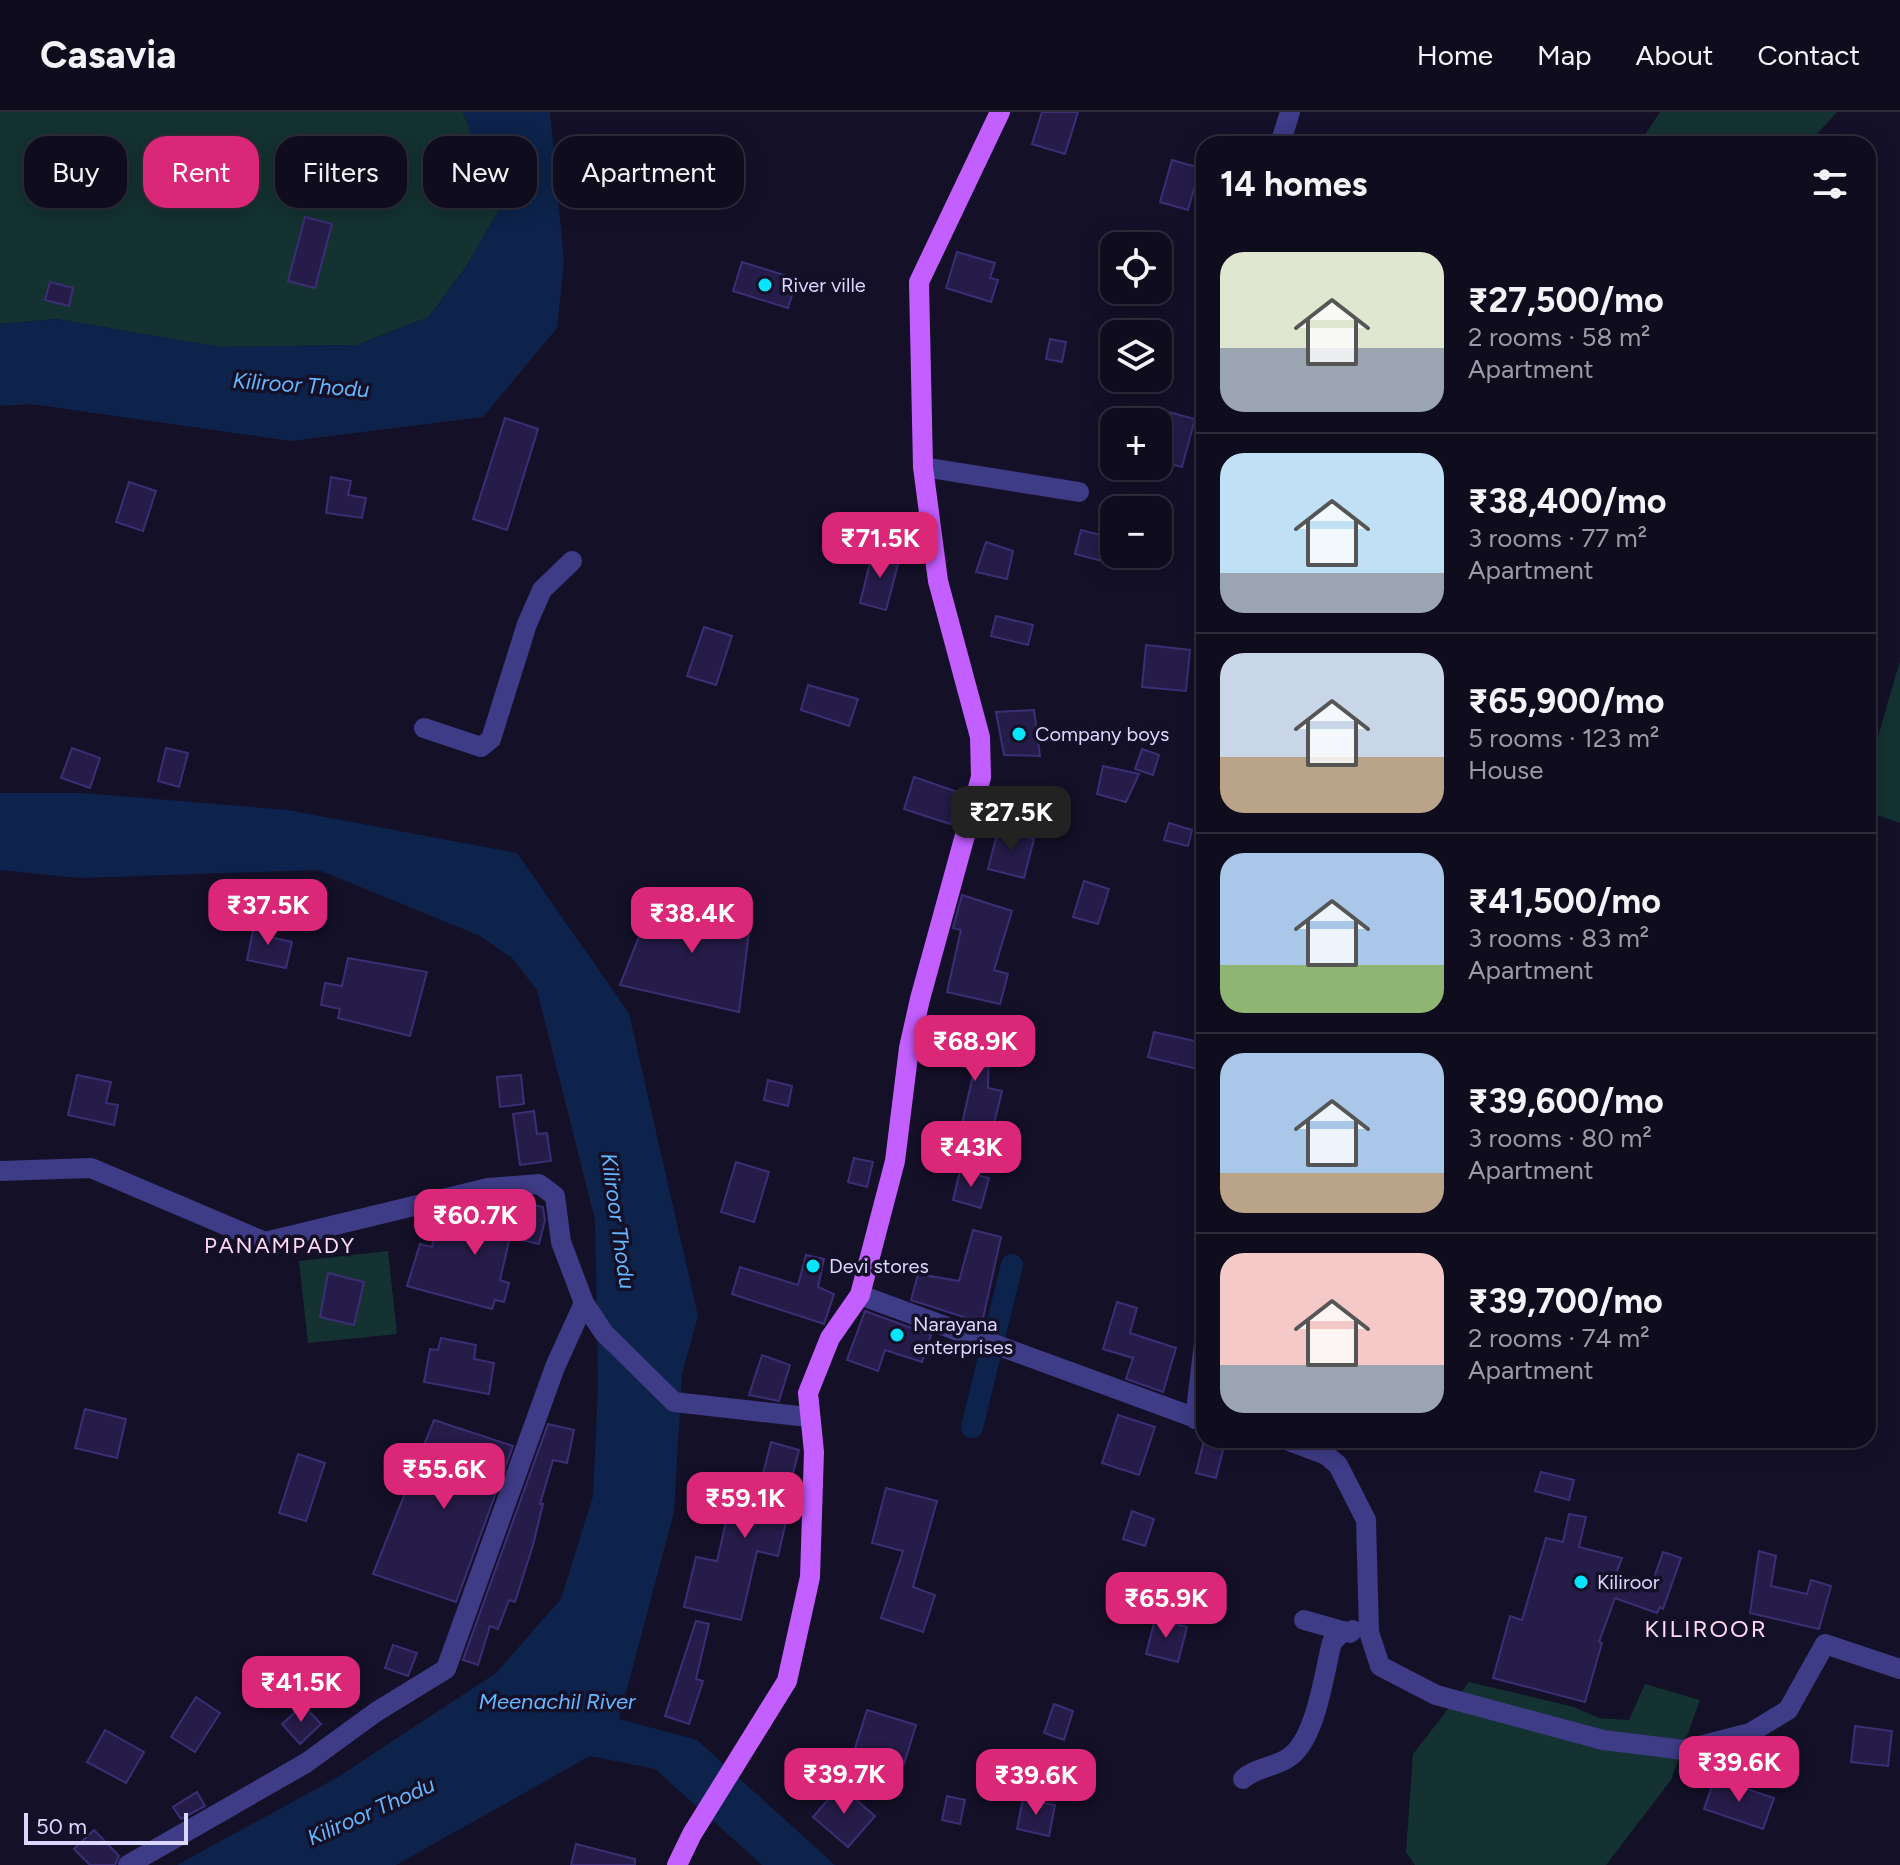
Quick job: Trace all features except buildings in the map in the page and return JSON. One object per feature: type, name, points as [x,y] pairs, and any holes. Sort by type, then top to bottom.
[{"type":"main road","points":[[677,1865],[692,1834],[787,1681],[810,1577],[814,1452],[808,1417],[808,1393],[830,1338],[860,1295],[895,1161],[909,1048],[920,999],[981,777],[980,737],[938,581],[923,467],[919,282],[1000,112]]},
{"type":"street","points":[[1282,136],[1290,112]]},
{"type":"street","points":[[923,467],[1079,492]]},
{"type":"street","points":[[424,728],[481,747],[491,739],[527,624],[542,590],[572,561]]},
{"type":"street","points":[[0,1171],[91,1168],[265,1242],[488,1188],[539,1184],[555,1196],[561,1242],[588,1309],[604,1333],[674,1402],[808,1417]]},
{"type":"street","points":[[860,1295],[1004,1345],[1196,1418]]},
{"type":"street","points":[[128,1865],[306,1763],[376,1712],[446,1669],[555,1367],[588,1309]]},
{"type":"street","points":[[1307,1448],[1326,1455],[1347,1477],[1366,1520],[1369,1632],[1380,1666],[1436,1695],[1603,1740],[1684,1750],[1750,1733],[1788,1710],[1825,1644],[1900,1669]]},
{"type":"street","points":[[1304,1620],[1350,1633],[1368,1617]]},
{"type":"street","points":[[1243,1779],[1252,1771],[1268,1768],[1291,1757],[1304,1742],[1332,1642],[1344,1631]]},
{"type":"green space","points":[[0,112],[463,112],[472,136],[423,136],[423,208],[500,208],[466,267],[429,317],[357,345],[219,347],[56,319],[0,324]]},
{"type":"green space","points":[[1660,112],[1837,112],[1815,136],[1644,136]]},
{"type":"green space","points":[[1900,661],[1900,823],[1876,815],[1876,744]]},
{"type":"green space","points":[[388,1251],[397,1334],[308,1343],[299,1261]]},
{"type":"green space","points":[[1469,1682],[1574,1707],[1599,1718],[1629,1720],[1645,1684],[1700,1700],[1671,1780],[1606,1865],[1415,1865],[1406,1852],[1413,1754]]},
{"type":"water","name":"Kiliroor Thodu","points":[[463,112],[550,112],[553,208],[559,208],[564,262],[557,328],[483,417],[291,441],[31,404],[0,406],[0,324],[56,319],[219,347],[357,345],[429,317],[466,267],[500,208],[537,208],[537,136],[472,136]]},
{"type":"water","name":"Meenachil River","points":[[0,793],[84,793],[288,810],[517,853],[629,1013],[698,1316],[682,1374],[674,1512],[619,1719],[697,1740],[835,1865],[762,1865],[655,1769],[590,1756],[396,1865],[177,1865],[338,1777],[496,1673],[561,1599],[593,1496],[598,1387],[595,1220],[537,990],[512,958],[480,936],[319,870],[79,878],[0,870]]},
{"type":"waterway","points":[[972,1427],[1012,1265]]},
{"type":"place","name":"River ville","points":[[765,285]]},
{"type":"place","name":"Company boys","points":[[1019,734]]},
{"type":"place","name":"Devi stores","points":[[813,1266]]},
{"type":"place","name":"Narayana enterprises","points":[[897,1335]]},
{"type":"place","name":"Kiliroor","points":[[1581,1582]]},
{"type":"district","name":"PANAMPADY","points":[[280,1245]]},
{"type":"district","name":"KILIROOR","points":[[1706,1628]]}]
